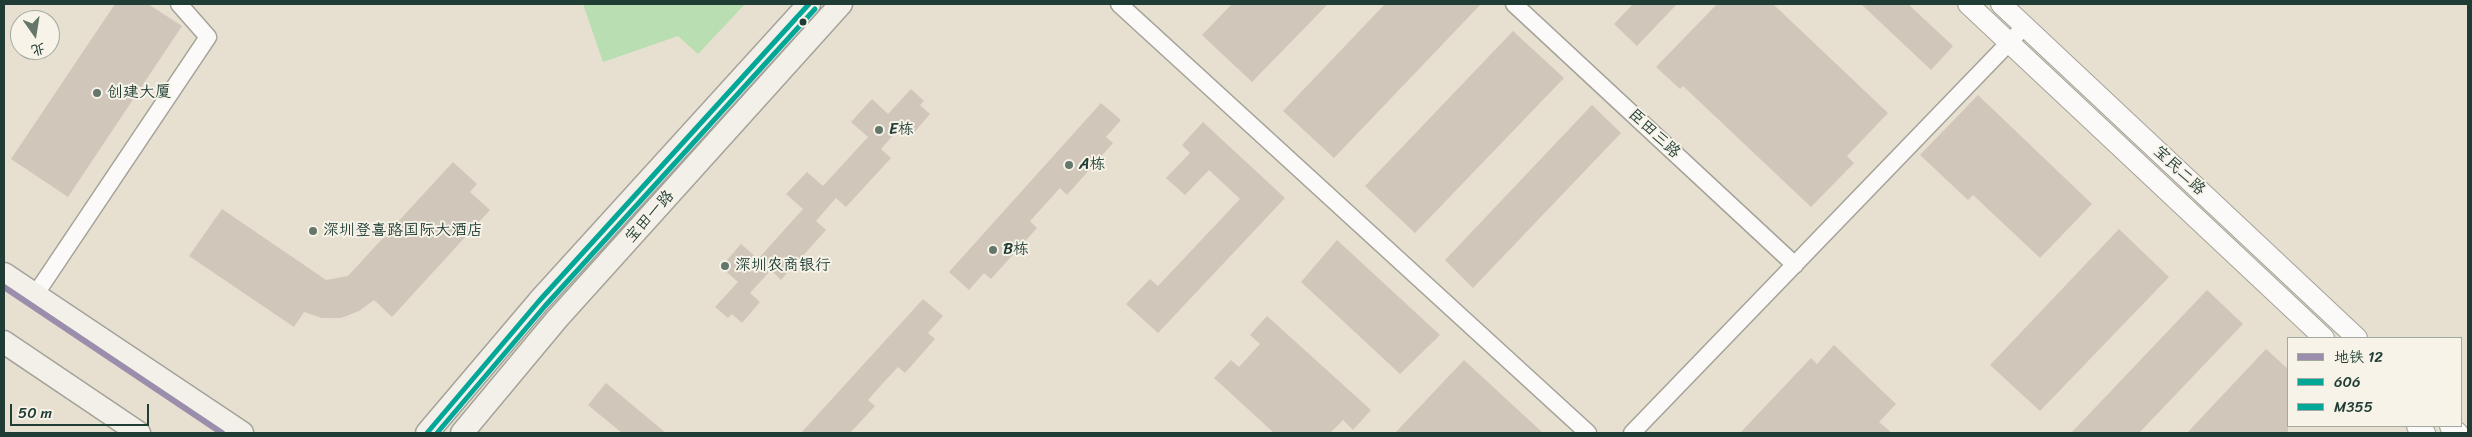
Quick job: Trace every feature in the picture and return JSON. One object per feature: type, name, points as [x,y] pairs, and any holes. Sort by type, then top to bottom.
[{"type":"main road","name":"宝田一路","points":[[462,433],[557,319],[842,4]]},
{"type":"main road","name":"宝田一路","points":[[427,433],[539,301],[802,6]]},
{"type":"main road","points":[[4,274],[242,433]]},
{"type":"main road","points":[[4,342],[139,433]]},
{"type":"street","points":[[35,295],[208,37],[179,4]]},
{"type":"street","points":[[1119,4],[1588,433]]},
{"type":"street","name":"臣田三路","points":[[1514,4],[1795,265]]},
{"type":"street","name":"宝民二路","points":[[1968,4],[2323,337]]},
{"type":"street","name":"宝民二路","points":[[2001,4],[2356,337]]},
{"type":"street","points":[[802,6],[820,28]]},
{"type":"street","points":[[1632,433],[2025,26]]},
{"type":"green space","points":[[583,4],[745,4],[698,54],[678,36],[603,62]]},
{"type":"building","name":"创建大厦","points":[[115,4],[148,4],[182,26],[68,197],[11,159]]},
{"type":"building","points":[[1232,4],[1328,4],[1252,82],[1202,35]]},
{"type":"building","points":[[1385,4],[1481,4],[1334,158],[1283,111]]},
{"type":"building","points":[[1633,4],[1677,4],[1637,46],[1614,24]]},
{"type":"building","points":[[1717,4],[1773,4],[1888,113],[1847,156],[1854,163],[1811,207],[1683,86],[1680,89],[1656,67]]},
{"type":"building","points":[[1861,4],[1908,4],[1953,46],[1931,70]]},
{"type":"building","points":[[1513,31],[1564,78],[1415,233],[1365,186]]},
{"type":"building","points":[[911,89],[924,101],[920,105],[930,114],[912,135],[901,126],[881,149],[891,158],[846,207],[836,198],[816,221],[826,230],[781,280],[771,270],[750,293],[760,302],[742,323],[732,314],[728,318],[715,307],[738,282],[721,267],[741,244],[758,259],[803,209],[786,194],[807,172],[823,186],[868,137],[851,122],[872,99],[888,114]]},
{"type":"building","points":[[1978,95],[2092,204],[2040,258],[1973,195],[1968,200],[1920,155]]},
{"type":"building","points":[[1101,103],[1121,120],[1106,137],[1113,143],[1067,195],[1060,188],[1030,221],[1037,228],[991,279],[984,273],[969,290],[949,272]]},
{"type":"building","points":[[1592,105],[1621,133],[1473,288],[1445,260]]},
{"type":"building","points":[[1203,122],[1285,198],[1158,333],[1126,304],[1150,279],[1158,286],[1240,199],[1209,170],[1185,195],[1166,178],[1190,153],[1182,145]]},
{"type":"building","points":[[453,162],[477,184],[470,192],[490,210],[392,317],[374,300],[359,311],[341,318],[322,318],[304,312],[294,327],[189,256],[222,209],[326,280],[348,276]]},
{"type":"building","points":[[2119,229],[2169,277],[2040,411],[1990,365]]},
{"type":"building","points":[[1337,240],[1440,335],[1400,374],[1301,282]]},
{"type":"building","points":[[2207,290],[2243,324],[2139,433],[2071,433]]},
{"type":"building","points":[[923,299],[943,316],[928,333],[935,339],[905,373],[898,367],[883,383],[868,400],[875,406],[850,433],[801,433]]},
{"type":"building","points":[[1267,316],[1371,410],[1353,430],[1343,420],[1330,433],[1274,433],[1214,378],[1231,360],[1239,367],[1260,344],[1250,335]]},
{"type":"building","points":[[1834,345],[1896,404],[1879,422],[1892,433],[1740,433],[1811,358],[1817,364]]},
{"type":"building","points":[[2266,349],[2287,368],[2288,433],[2187,433]]},
{"type":"building","points":[[1464,360],[1543,433],[1395,433]]},
{"type":"building","points":[[606,383],[666,433],[622,433],[588,405]]},
{"type":"metro line","name":"12","points":[[4,287],[222,433]]},
{"type":"transit line","name":"606","points":[[427,433],[539,301],[809,4]]},
{"type":"transit line","name":"M355","points":[[437,433],[545,306],[815,9]]},
{"type":"place","name":"创建大厦","points":[[97,93]]},
{"type":"place","name":"E栋","points":[[879,130]]},
{"type":"place","name":"A栋","points":[[1069,165]]},
{"type":"place","name":"深圳登喜路国际大酒店","points":[[313,231]]},
{"type":"place","name":"B栋","points":[[993,250]]},
{"type":"place","name":"深圳农商银行","points":[[725,266]]}]
